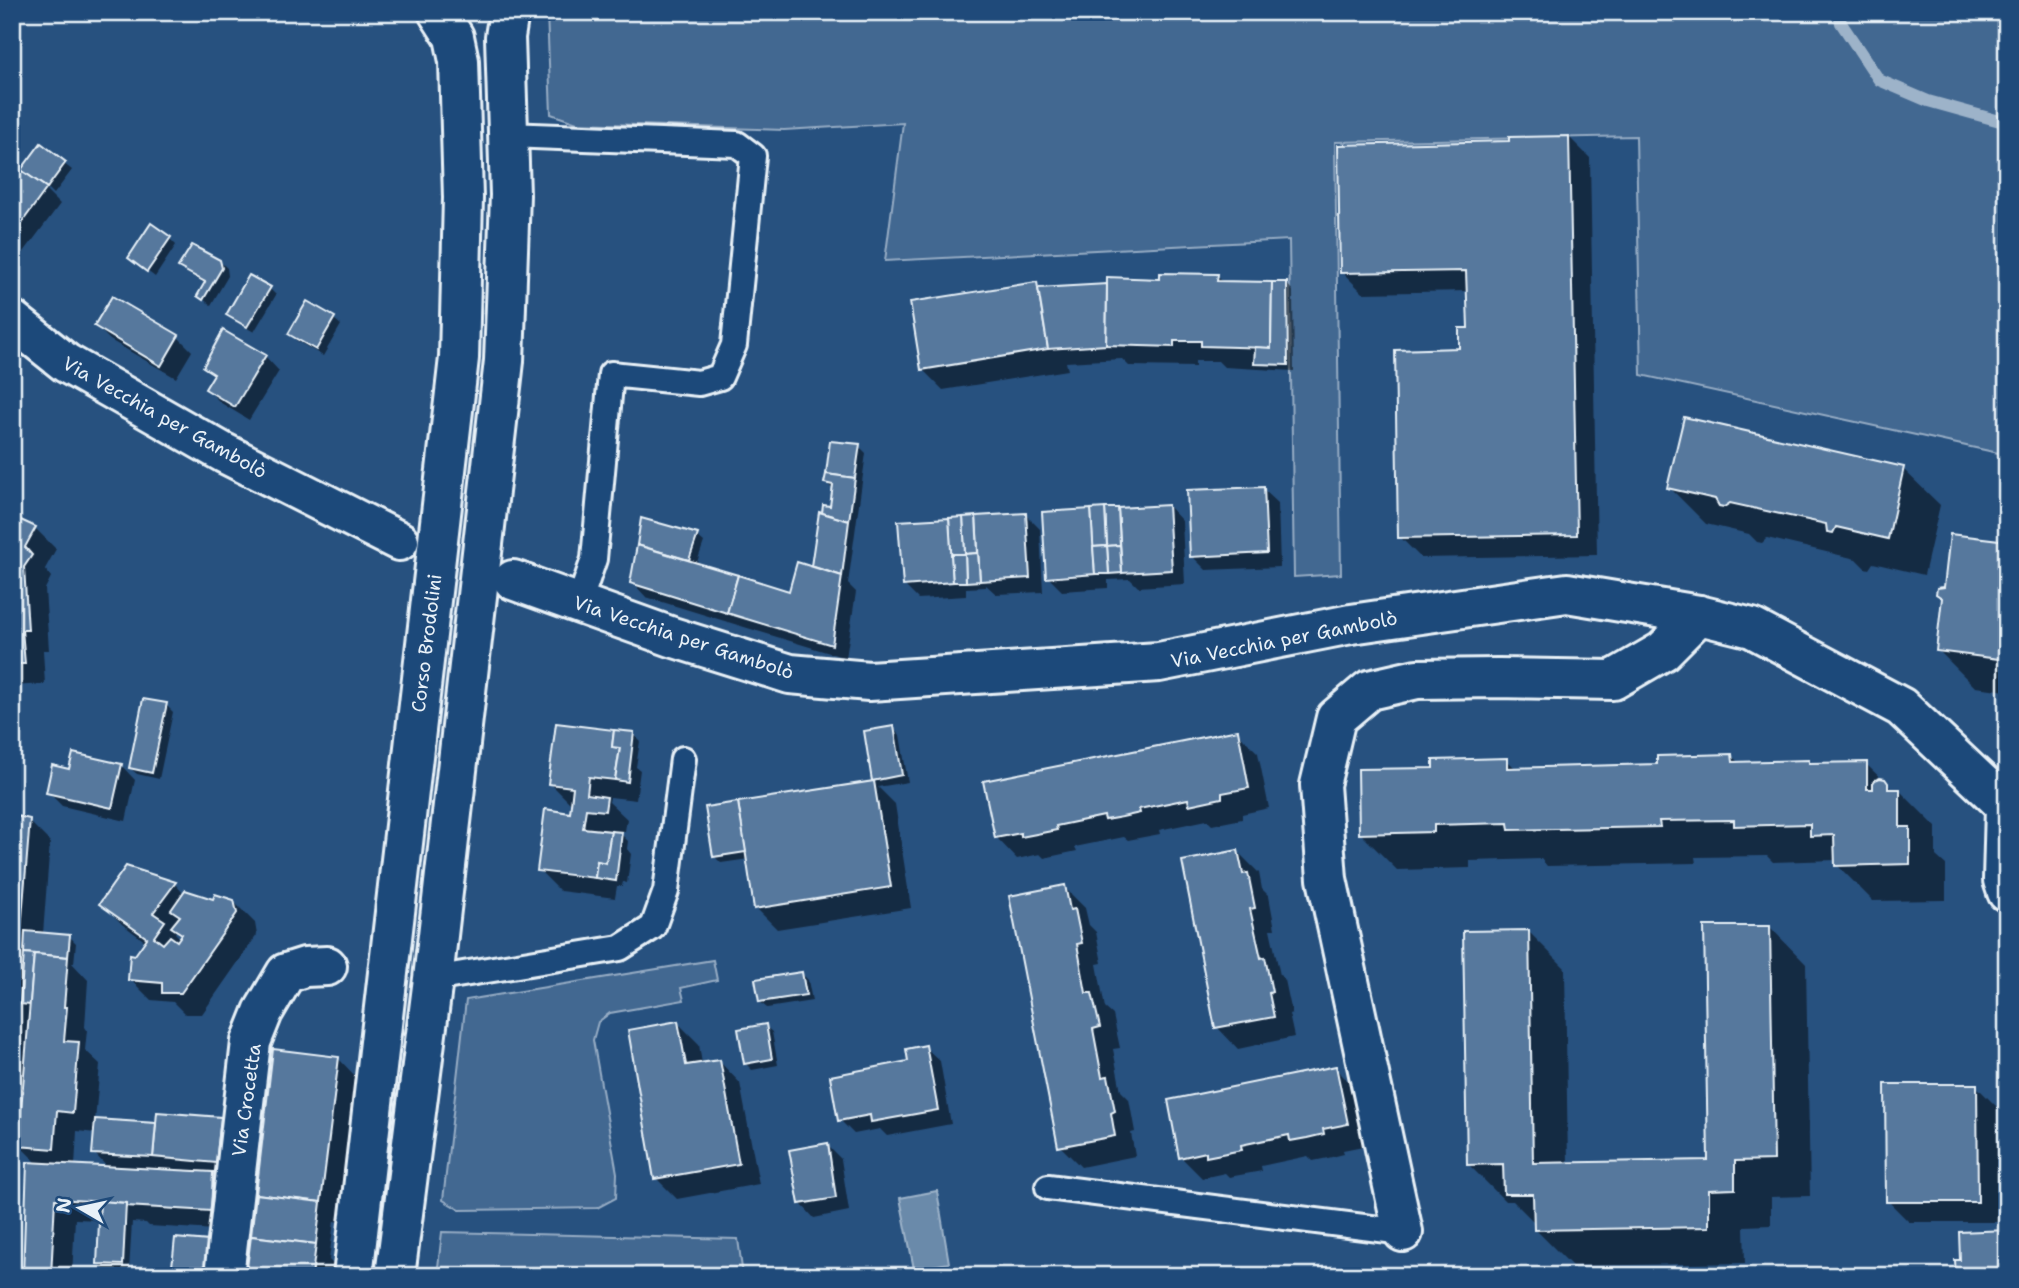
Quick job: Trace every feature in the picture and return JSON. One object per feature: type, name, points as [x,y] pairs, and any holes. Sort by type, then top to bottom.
[{"type":"street","name":"Corso Brodolini","points":[[353,1276],[459,358],[463,198],[459,61],[454,37],[438,12]]},
{"type":"street","points":[[395,1276],[433,979],[504,361],[510,195],[505,37],[509,12]]},
{"type":"street","name":"Via Vecchia per Gambolò","points":[[12,320],[66,363],[224,453],[399,541]]},
{"type":"street","name":"Via Vecchia per Gambolò","points":[[513,580],[672,637],[790,674],[869,681],[1159,662],[1351,624],[1567,593],[1699,615],[1752,628],[1900,707],[2006,807]]},
{"type":"street","points":[[1403,1232],[1328,879],[1320,785],[1336,718],[1370,690],[1417,679],[1613,680],[1663,651],[1699,615]]},
{"type":"street","points":[[2006,807],[2003,880],[2007,891]]},
{"type":"street","name":"Via Crocetta","points":[[224,1276],[251,1042],[263,1012],[286,973],[305,967],[327,966]]},
{"type":"lane","points":[[508,135],[737,144],[753,156],[734,345],[720,377],[699,383],[611,374],[594,559],[579,603]]},
{"type":"lane","points":[[433,979],[620,948],[653,927],[666,891],[682,759]]},
{"type":"lane","points":[[1048,1187],[1403,1232]]},
{"type":"shaded area","points":[[547,12],[2007,12],[2007,428],[2003,454],[1641,375],[1636,136],[1335,142],[1341,574],[1294,577],[1289,240],[885,261],[903,123],[784,130],[577,123],[551,114]]},
{"type":"shaded area","points":[[713,960],[717,980],[681,988],[684,1000],[610,1013],[598,1022],[593,1040],[617,1173],[616,1198],[597,1208],[460,1210],[443,1200],[466,1000]]},
{"type":"shaded area","points":[[937,1191],[949,1263],[914,1269],[900,1198]]},
{"type":"shaded area","points":[[442,1232],[738,1239],[743,1276],[437,1276]]},
{"type":"building","points":[[1569,136],[1577,535],[1398,538],[1395,350],[1459,348],[1459,328],[1468,328],[1466,271],[1340,273],[1338,145],[1509,141],[1509,137]]},
{"type":"building","points":[[41,143],[66,162],[47,188],[21,170]]},
{"type":"building","points":[[21,170],[47,188],[12,236],[12,182]]},
{"type":"building","points":[[151,223],[171,237],[147,272],[128,258]]},
{"type":"building","points":[[192,245],[220,260],[222,268],[203,300],[197,296],[205,282],[178,267]]},
{"type":"building","points":[[1160,273],[1218,274],[1217,281],[1272,282],[1271,348],[1201,346],[1201,341],[1174,341],[1174,347],[1106,345],[1107,277],[1160,279]]},
{"type":"building","points":[[249,275],[271,287],[247,327],[226,315]]},
{"type":"building","points":[[1037,282],[1048,349],[921,370],[910,302]]},
{"type":"building","points":[[1272,282],[1287,282],[1288,365],[1254,364],[1255,347],[1271,348]]},
{"type":"building","points":[[1107,284],[1106,345],[1048,349],[1038,288]]},
{"type":"building","points":[[112,296],[179,335],[161,366],[94,326]]},
{"type":"building","points":[[307,301],[335,317],[316,350],[288,334]]},
{"type":"building","points":[[223,330],[266,355],[235,407],[205,389],[214,374],[203,367]]},
{"type":"building","points":[[1684,417],[1904,467],[1888,539],[1836,527],[1833,533],[1827,532],[1826,524],[1730,503],[1724,507],[1719,506],[1715,499],[1667,488]]},
{"type":"building","points":[[830,441],[860,444],[855,478],[826,474]]},
{"type":"building","points":[[826,474],[855,478],[849,521],[822,513],[823,505],[830,506],[833,485],[824,483]]},
{"type":"building","points":[[1264,487],[1267,553],[1190,557],[1187,490]]},
{"type":"building","points":[[1168,505],[1172,570],[1122,573],[1118,508]]},
{"type":"building","points":[[1105,508],[1118,508],[1120,545],[1107,546]]},
{"type":"building","points":[[1105,508],[1107,546],[1093,547],[1091,509]]},
{"type":"building","points":[[1091,509],[1095,574],[1046,578],[1042,512]]},
{"type":"building","points":[[819,512],[849,521],[842,576],[811,566]]},
{"type":"building","points":[[1026,513],[1030,578],[980,581],[976,516]]},
{"type":"building","points":[[12,516],[36,527],[25,547],[32,555],[24,567],[28,630],[22,630],[25,664],[12,664]]},
{"type":"building","points":[[976,516],[978,553],[965,554],[963,517]]},
{"type":"building","points":[[963,517],[965,554],[951,554],[949,518]]},
{"type":"building","points":[[641,518],[698,534],[689,560],[637,545]]},
{"type":"building","points":[[949,518],[953,582],[903,586],[898,521]]},
{"type":"building","points":[[1950,534],[2007,541],[2007,660],[1936,651],[1942,598],[1936,594],[1937,588],[1944,587]]},
{"type":"building","points":[[637,545],[738,575],[727,613],[630,583]]},
{"type":"building","points":[[1120,545],[1122,573],[1109,574],[1107,546]]},
{"type":"building","points":[[1107,546],[1109,574],[1095,574],[1093,547]]},
{"type":"building","points":[[978,553],[980,581],[966,582],[965,554]]},
{"type":"building","points":[[951,554],[965,554],[966,582],[953,582]]},
{"type":"building","points":[[797,562],[842,576],[832,645],[727,613],[738,575],[789,591]]},
{"type":"building","points":[[143,699],[167,703],[152,773],[129,768]]},
{"type":"building","points":[[556,723],[614,730],[612,747],[620,748],[615,780],[589,777],[587,794],[607,797],[605,811],[586,809],[583,828],[611,831],[606,863],[597,861],[595,878],[537,871],[545,809],[570,813],[573,787],[548,784]]},
{"type":"building","points":[[894,726],[902,775],[872,781],[864,731]]},
{"type":"building","points":[[614,730],[634,732],[628,782],[615,780],[620,748],[612,747]]},
{"type":"building","points":[[1238,730],[1249,788],[1222,793],[1222,798],[1189,805],[1188,799],[1139,809],[1140,813],[1122,817],[1105,820],[1104,816],[1056,826],[1057,830],[1021,837],[1021,833],[995,838],[983,781]]},
{"type":"building","points":[[73,753],[122,764],[112,808],[46,793],[52,765],[69,769]]},
{"type":"building","points":[[1732,754],[1733,762],[1867,762],[1867,789],[1873,789],[1873,783],[1880,778],[1888,783],[1888,789],[1900,789],[1900,827],[1910,827],[1910,864],[1835,866],[1834,835],[1810,836],[1810,824],[1734,826],[1734,820],[1659,821],[1660,827],[1509,830],[1508,823],[1434,825],[1434,832],[1359,834],[1358,769],[1433,768],[1433,760],[1507,758],[1507,768],[1657,764],[1657,756]]},
{"type":"building","points":[[874,781],[891,887],[754,909],[738,802]]},
{"type":"building","points":[[738,802],[746,852],[713,857],[705,807]]},
{"type":"building","points":[[12,815],[30,819],[20,942],[12,940]]},
{"type":"building","points":[[611,831],[622,832],[616,881],[595,878],[597,861],[606,863]]},
{"type":"building","points":[[1238,850],[1243,874],[1248,873],[1255,908],[1250,909],[1261,958],[1265,957],[1274,1017],[1215,1028],[1182,861]]},
{"type":"building","points":[[126,866],[176,882],[153,913],[165,921],[154,937],[163,944],[170,936],[177,941],[182,934],[171,927],[180,916],[171,910],[185,890],[213,899],[215,894],[234,900],[237,913],[181,993],[162,993],[162,983],[128,980],[130,954],[135,955],[147,938],[99,904]]},
{"type":"building","points":[[1065,885],[1070,910],[1075,909],[1082,943],[1077,944],[1086,993],[1092,993],[1100,1027],[1093,1029],[1102,1077],[1108,1076],[1115,1111],[1111,1113],[1115,1136],[1058,1147],[1009,896]]},
{"type":"building","points":[[1704,926],[1770,926],[1774,1160],[1735,1161],[1735,1189],[1709,1190],[1709,1227],[1534,1230],[1533,1194],[1504,1194],[1503,1164],[1467,1165],[1463,931],[1529,930],[1533,1163],[1708,1160]]},
{"type":"building","points":[[25,931],[70,935],[68,957],[24,953]]},
{"type":"building","points":[[12,953],[18,955],[12,1018]]},
{"type":"building","points":[[24,953],[34,954],[30,1005],[20,1004]]},
{"type":"building","points":[[34,954],[68,957],[64,1041],[79,1042],[73,1113],[57,1111],[54,1149],[18,1146]]},
{"type":"building","points":[[802,972],[806,995],[759,1002],[755,979]]},
{"type":"building","points":[[678,1021],[686,1065],[720,1060],[739,1164],[654,1179],[628,1030]]},
{"type":"building","points":[[766,1024],[772,1059],[744,1064],[738,1029]]},
{"type":"building","points":[[926,1045],[938,1110],[871,1122],[870,1115],[838,1121],[830,1076],[908,1061],[906,1049]]},
{"type":"building","points":[[273,1049],[339,1057],[321,1202],[256,1194]]},
{"type":"building","points":[[1336,1066],[1348,1124],[1323,1129],[1324,1134],[1307,1138],[1290,1141],[1289,1135],[1241,1145],[1242,1150],[1206,1157],[1206,1152],[1179,1158],[1168,1100]]},
{"type":"building","points":[[1885,1084],[1977,1084],[1978,1202],[1886,1202]]},
{"type":"building","points":[[157,1112],[221,1117],[216,1163],[153,1157]]},
{"type":"building","points":[[95,1119],[156,1123],[153,1157],[92,1154]]},
{"type":"building","points":[[828,1143],[836,1198],[799,1204],[789,1150]]},
{"type":"building","points":[[27,1162],[213,1172],[211,1211],[55,1199],[51,1276],[23,1276]]},
{"type":"building","points":[[256,1194],[321,1202],[316,1244],[251,1236]]},
{"type":"building","points":[[100,1201],[126,1203],[123,1265],[97,1264]]},
{"type":"building","points":[[2007,1230],[2007,1276],[1956,1276],[1955,1260],[1960,1260],[1959,1232]]},
{"type":"building","points":[[251,1236],[316,1244],[312,1276],[246,1276]]},
{"type":"building","points":[[175,1238],[209,1241],[206,1276],[171,1276]]},
{"type":"waterway","points":[[1839,12],[1841,23],[1879,80],[1928,101],[2007,123]]}]
